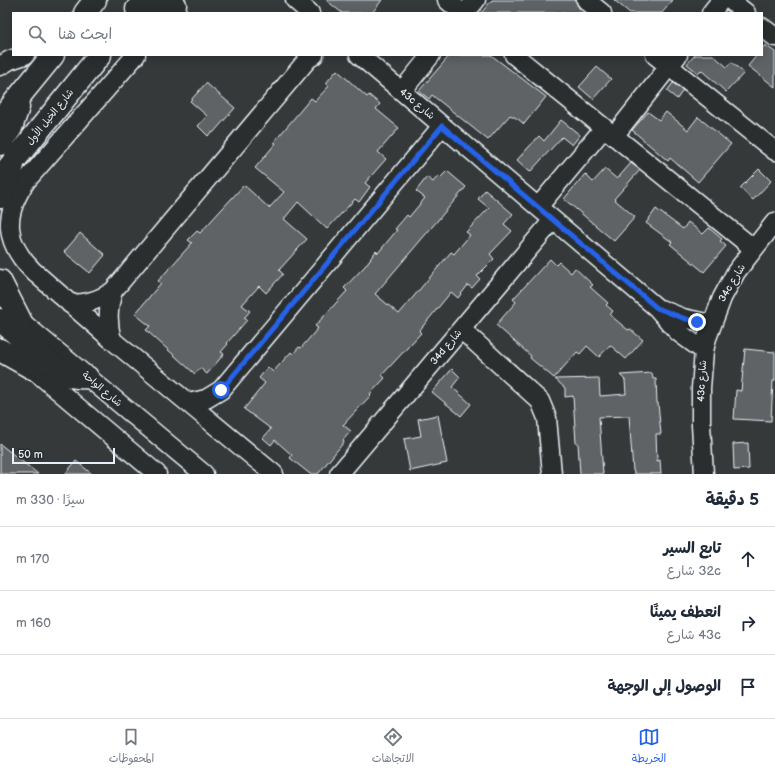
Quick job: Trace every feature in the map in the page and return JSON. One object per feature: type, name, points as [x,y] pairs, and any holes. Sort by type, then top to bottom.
[{"type":"main road","points":[[86,12],[95,0]]},
{"type":"main road","points":[[138,7],[174,6]]},
{"type":"main road","points":[[0,144],[11,128],[15,118],[6,112],[52,56]]},
{"type":"main road","name":"شارع الخيل الأول","points":[[0,178],[99,56]]},
{"type":"main road","points":[[0,197],[15,160]]},
{"type":"main road","points":[[0,281],[10,321],[64,374],[71,377],[87,377]]},
{"type":"main road","points":[[0,350],[32,368]]},
{"type":"street","points":[[295,0],[309,12]]},
{"type":"street","points":[[446,0],[461,12]]},
{"type":"street","points":[[466,12],[476,0]]},
{"type":"street","points":[[586,0],[601,12]]},
{"type":"street","points":[[712,12],[721,0]]},
{"type":"street","points":[[730,0],[745,12]]},
{"type":"street","points":[[763,27],[775,37]]},
{"type":"street","points":[[0,66],[10,60],[22,56]]},
{"type":"street","points":[[135,56],[18,193],[10,220],[11,234],[15,248],[22,260],[70,304],[274,474]]},
{"type":"street","points":[[70,304],[93,302],[113,292],[311,56]]},
{"type":"street","name":"43c شارع","points":[[360,56],[657,308],[678,332],[704,351],[701,395],[704,474]]},
{"type":"street","points":[[402,91],[430,56]]},
{"type":"street","points":[[515,56],[754,249]]},
{"type":"street","points":[[658,56],[673,61],[775,151]]},
{"type":"street","points":[[538,207],[609,132],[673,61]]},
{"type":"street","points":[[188,403],[206,399],[221,390],[442,126]]},
{"type":"street","name":"34d شارع","points":[[339,474],[462,330],[553,220]]},
{"type":"street","name":"34c شارع","points":[[704,351],[711,324],[722,298],[736,272],[775,222]]},
{"type":"street","points":[[112,340],[108,315],[113,292]]},
{"type":"street","points":[[0,304],[10,321]]},
{"type":"street","name":"43c شارع","points":[[657,308],[683,318],[711,324]]},
{"type":"street","points":[[462,330],[540,401],[548,418],[552,474]]},
{"type":"street","points":[[0,341],[157,474]]},
{"type":"street","name":"شارع الواحة","points":[[87,377],[204,474]]},
{"type":"street","points":[[216,426],[216,408],[221,390]]},
{"type":"building","points":[[326,0],[382,0],[373,12],[341,12]]},
{"type":"building","points":[[492,0],[575,0],[579,8],[584,12],[482,12]]},
{"type":"building","points":[[614,0],[673,0],[663,12],[629,12]]},
{"type":"building","points":[[765,45],[775,52],[775,87],[748,66],[756,56],[763,56],[763,48]]},
{"type":"building","points":[[449,56],[492,56],[546,97],[524,124],[510,115],[488,140],[432,95],[429,99],[419,91]]},
{"type":"building","points":[[694,56],[714,56],[727,67],[731,62],[744,73],[726,92],[701,70],[698,73],[687,64]]},
{"type":"building","points":[[597,67],[611,79],[593,99],[579,87]]},
{"type":"building","points":[[337,70],[367,97],[369,95],[380,104],[376,109],[399,128],[378,152],[386,159],[365,183],[370,187],[359,202],[355,199],[327,229],[298,202],[284,219],[307,239],[279,270],[283,274],[266,293],[259,286],[242,305],[250,311],[244,318],[247,320],[227,343],[228,344],[221,352],[224,354],[207,374],[200,368],[195,374],[146,330],[150,326],[135,314],[161,283],[158,281],[192,243],[188,240],[197,231],[200,233],[244,185],[269,208],[284,192],[255,168],[276,143],[274,142],[311,98],[315,101],[329,86],[326,83]]},
{"type":"building","points":[[206,83],[235,108],[213,133],[211,132],[208,136],[198,126],[207,116],[190,101]]},
{"type":"building","points":[[673,83],[683,90],[677,99],[667,91]]},
{"type":"building","points":[[648,112],[659,120],[666,112],[688,130],[698,117],[731,144],[698,182],[670,158],[668,161],[632,130]]},
{"type":"building","points":[[561,120],[580,135],[572,145],[562,137],[530,172],[517,160],[539,136],[544,141]]},
{"type":"building","points":[[631,163],[640,170],[614,199],[635,217],[614,241],[564,199],[585,174],[593,182],[605,169],[617,179]]},
{"type":"building","points":[[759,169],[771,181],[753,200],[740,188]]},
{"type":"building","points":[[447,171],[466,187],[375,294],[399,314],[451,252],[454,254],[470,235],[466,232],[489,208],[478,199],[485,190],[513,214],[504,224],[512,231],[490,254],[494,259],[477,276],[480,279],[472,288],[468,285],[458,298],[451,292],[419,331],[421,333],[382,375],[385,378],[343,425],[351,431],[343,440],[344,442],[318,474],[310,474],[290,458],[292,455],[275,440],[271,445],[263,438],[271,429],[244,409],[265,383],[259,378],[268,367],[273,372],[291,352],[293,354],[299,347],[301,348],[318,328],[315,326],[347,291],[344,288],[365,266],[376,251],[378,253],[407,215],[409,217],[425,198],[416,191],[427,177],[433,182],[438,176],[440,178]]},
{"type":"building","points":[[656,209],[683,229],[688,222],[703,234],[709,228],[722,239],[720,241],[726,246],[704,272],[670,244],[672,242],[646,223]]},
{"type":"building","points":[[80,233],[105,255],[90,273],[64,252]]},
{"type":"building","points":[[550,259],[556,265],[559,262],[571,273],[575,268],[593,285],[590,287],[608,303],[606,305],[613,311],[610,315],[643,340],[626,359],[610,345],[599,357],[587,346],[580,354],[577,352],[554,378],[530,358],[531,356],[496,325],[516,302],[513,299]]},
{"type":"building","points":[[745,349],[775,352],[775,381],[773,381],[771,421],[734,419],[736,390],[741,391]]},
{"type":"building","points":[[452,369],[460,377],[452,387],[471,404],[461,416],[432,392]]},
{"type":"building","points":[[652,373],[653,379],[656,379],[661,434],[656,434],[657,461],[660,460],[661,474],[634,474],[629,416],[599,417],[603,474],[580,474],[578,443],[576,443],[573,396],[565,397],[565,388],[555,379],[599,378],[600,396],[626,394],[625,380],[620,375]]},
{"type":"building","points":[[438,415],[447,463],[410,471],[404,439],[421,436],[418,419]]},
{"type":"building","points":[[748,443],[749,469],[734,470],[733,444]]},
{"type":"building","points":[[0,444],[38,474],[0,474]]},
{"type":"building","points":[[76,461],[92,474],[65,474]]},
{"type":"route","points":[[221,390],[442,126],[657,308],[670,314],[697,322]]}]
